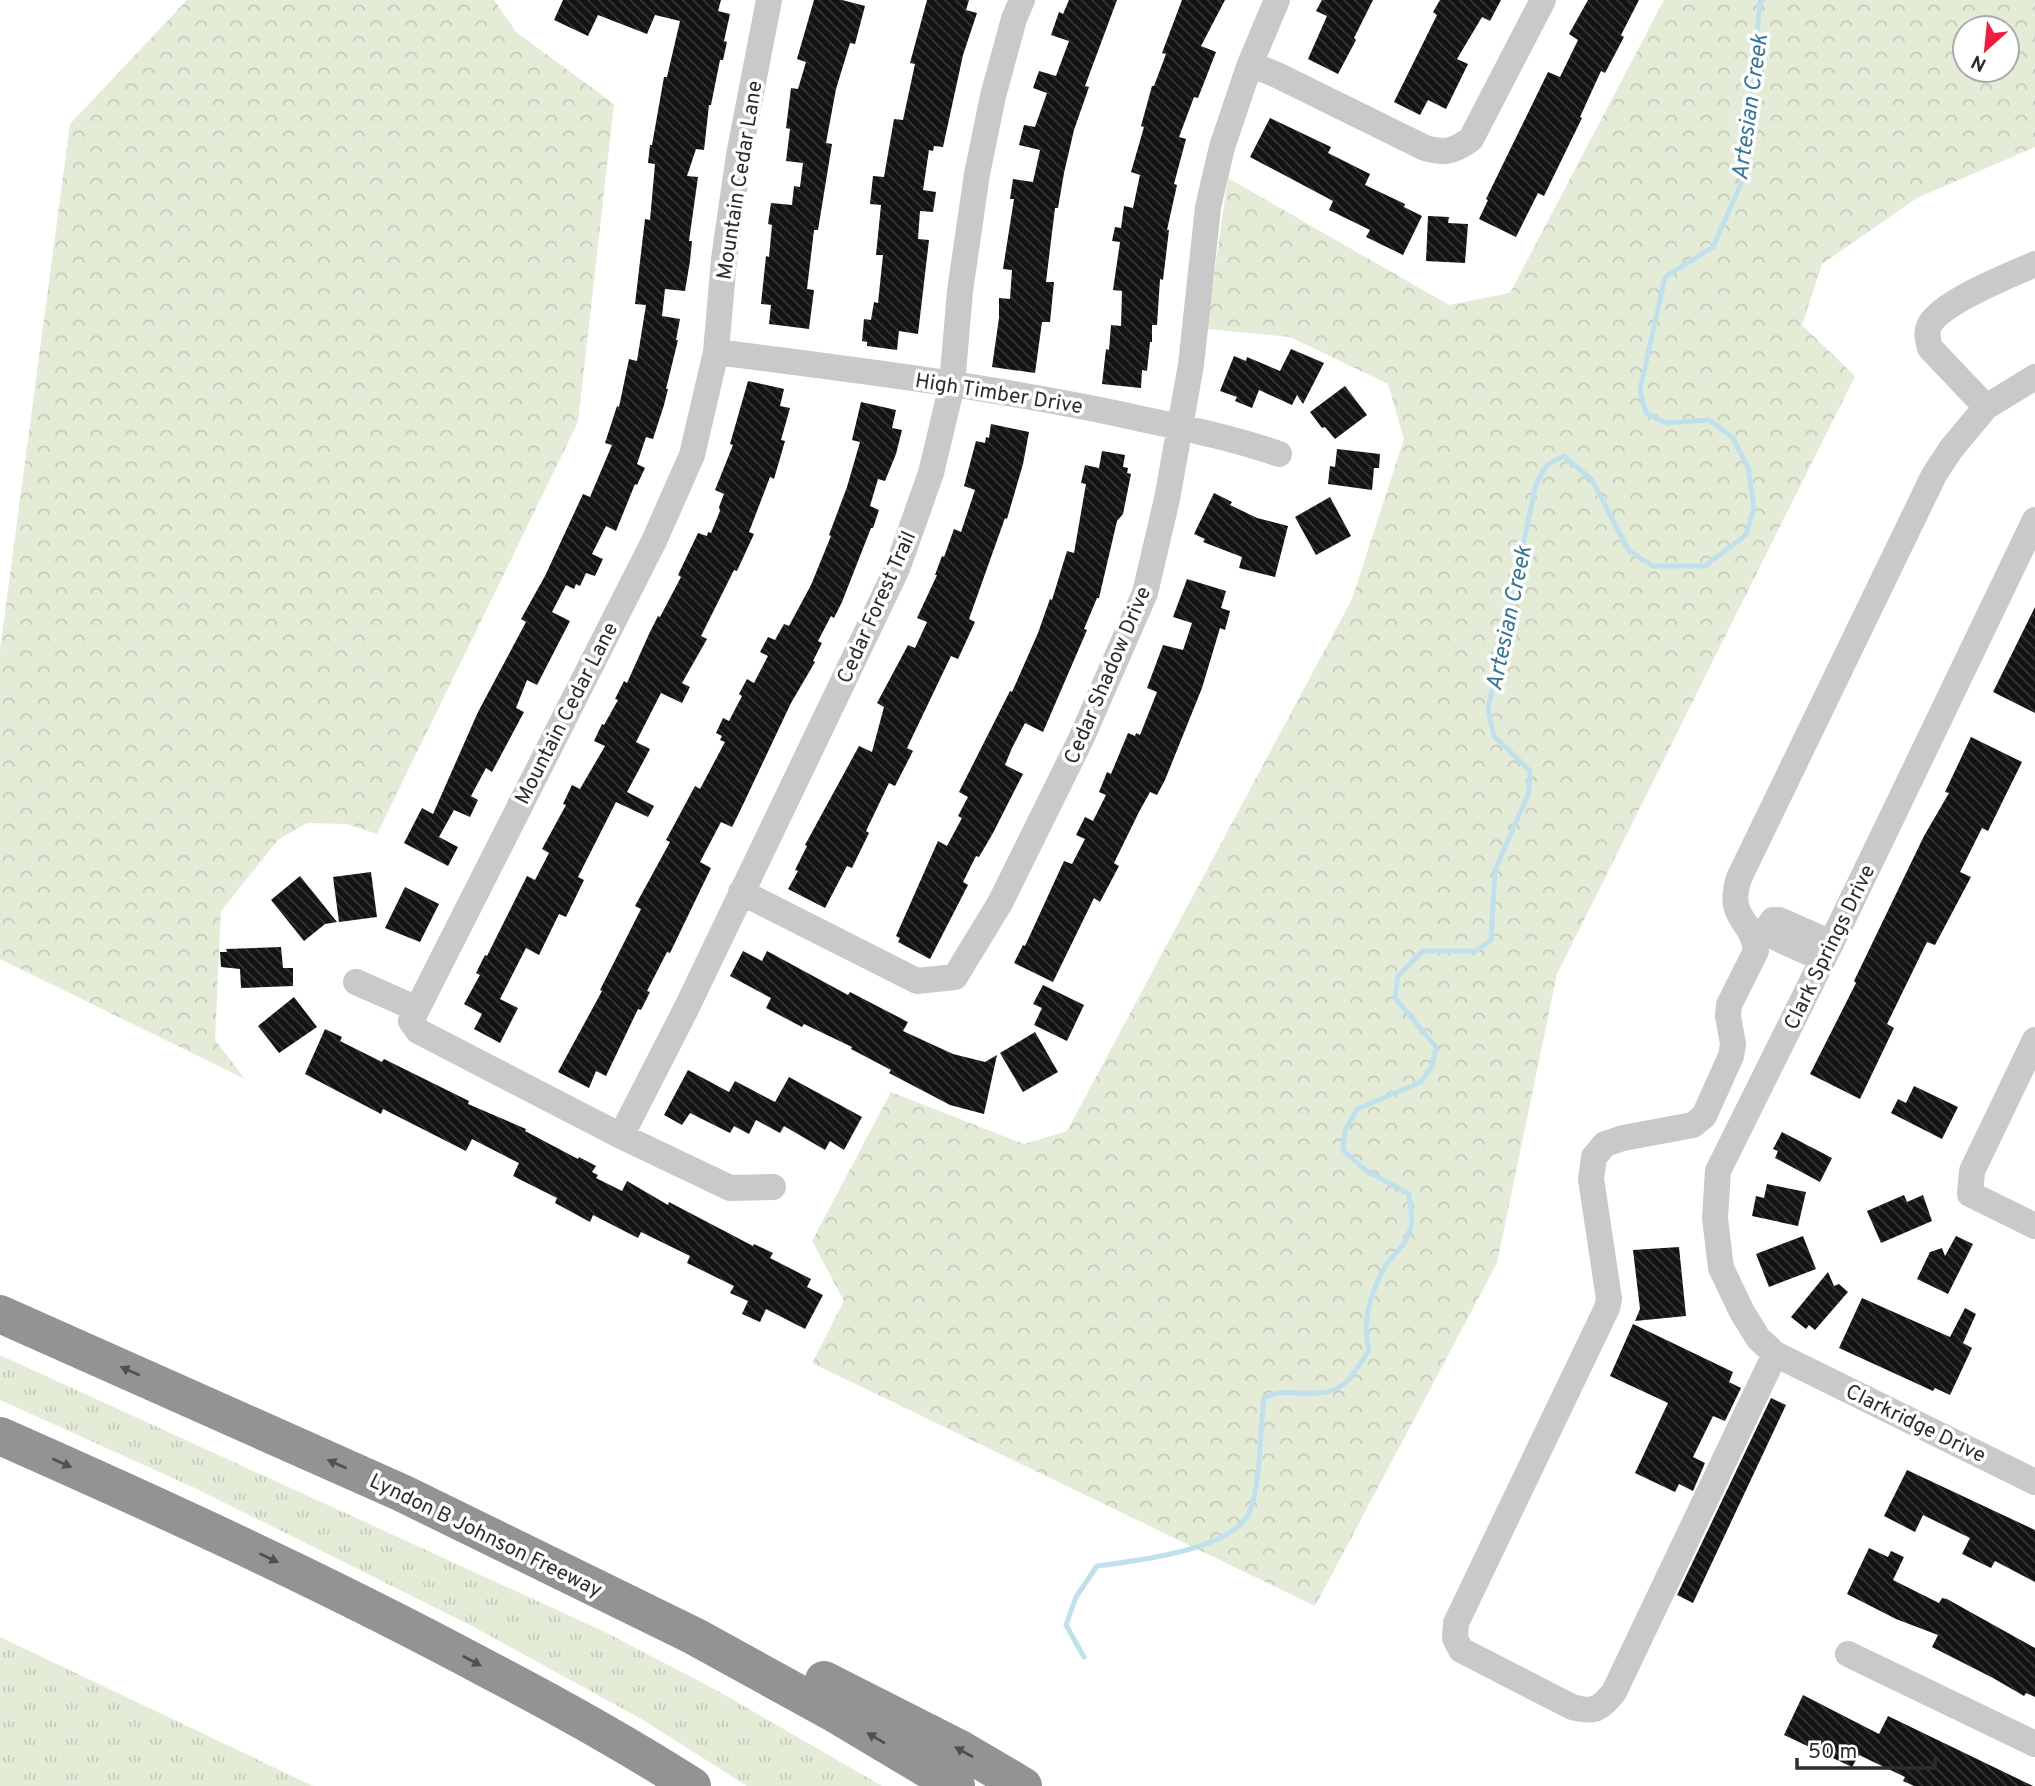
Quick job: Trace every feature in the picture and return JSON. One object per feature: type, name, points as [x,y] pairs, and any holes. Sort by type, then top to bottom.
[{"type":"highway","name":"Lyndon B Johnson Freeway","points":[[0,1314],[402,1493],[694,1636],[832,1712],[956,1786]]},
{"type":"highway","points":[[0,1436],[190,1520],[314,1579],[538,1696],[692,1786]]},
{"type":"highway","points":[[488,1535],[687,1610],[962,1750],[1023,1786]]},
{"type":"street","name":"Mountain Cedar Lane","points":[[416,1009],[654,541],[692,455],[716,352],[724,258],[739,156],[769,0]]},
{"type":"street","name":"Cedar Forest Trail","points":[[621,1136],[686,1009],[897,569],[931,473],[951,385],[960,291],[977,174],[993,96],[1014,19],[1022,0]]},
{"type":"street","name":"Cedar Shadow Drive","points":[[741,892],[917,981],[955,977],[1000,903],[1070,763],[1145,593],[1167,499],[1191,365],[1208,207],[1222,147],[1250,64],[1277,0]]},
{"type":"street","points":[[1250,64],[1425,148],[1441,153],[1456,150],[1471,139],[1543,0]]},
{"type":"street","points":[[1986,407],[1930,348],[1927,337],[1930,324],[1943,310],[1978,290],[2035,264]]},
{"type":"street","name":"High Timber Drive","points":[[716,352],[1028,395],[1238,440],[1279,454]]},
{"type":"street","points":[[1758,933],[1736,911],[1734,895],[1739,878],[1934,475],[1951,449],[1986,407],[2035,377]]},
{"type":"street","name":"Clark Springs Drive","points":[[1786,1359],[1758,1338],[1721,1268],[1715,1218],[1718,1171],[2035,520]]},
{"type":"street","points":[[1786,1359],[1614,1692],[1602,1707],[1586,1711],[1572,1707],[1461,1650],[1455,1638],[1456,1623],[1607,1308],[1609,1298],[1591,1179],[1594,1157],[1605,1144],[1693,1125],[1704,1116],[1731,1056],[1733,1044],[1728,1016],[1729,1005],[1754,958],[1758,933],[1773,920],[1779,919],[1827,951]]},
{"type":"street","points":[[356,982],[416,1009],[411,1021],[418,1031],[621,1136],[730,1188],[773,1187]]},
{"type":"street","points":[[2035,1040],[1972,1171],[1970,1194],[2035,1226]]},
{"type":"street","name":"Clarkridge Drive","points":[[1786,1359],[2035,1482]]},
{"type":"street","points":[[1849,1654],[2035,1744]]},
{"type":"green space","points":[[187,0],[494,0],[516,32],[614,104],[578,422],[377,834],[347,824],[307,823],[278,840],[221,911],[215,1040],[245,1079],[0,959],[0,650],[70,124]]},
{"type":"green space","points":[[1664,0],[2035,0],[2035,147],[1917,198],[1822,264],[1802,325],[1855,376],[1557,974],[1497,1263],[1315,1606],[812,1363],[844,1301],[812,1241],[891,1092],[1024,1144],[1067,1131],[1352,599],[1404,439],[1388,384],[1290,337],[1206,329],[1228,178],[1449,305],[1510,293]]},
{"type":"green space","points":[[0,1355],[603,1631],[718,1691],[882,1786],[747,1786],[643,1720],[472,1626],[197,1489],[0,1400]]},
{"type":"green space","points":[[0,1637],[313,1786],[0,1786]]},
{"type":"building","points":[[563,0],[721,0],[718,11],[730,14],[724,41],[727,42],[709,105],[704,150],[696,149],[687,176],[698,177],[685,291],[665,289],[662,316],[680,319],[678,340],[664,405],[653,439],[646,437],[637,464],[645,468],[637,485],[635,484],[616,531],[606,526],[592,554],[603,559],[595,576],[586,573],[580,586],[576,584],[574,589],[566,585],[552,612],[570,621],[537,685],[527,680],[516,708],[524,712],[492,772],[486,768],[471,796],[478,800],[470,817],[454,810],[439,837],[458,847],[448,866],[404,843],[422,808],[433,814],[478,712],[526,622],[521,619],[545,576],[583,494],[590,497],[612,445],[605,443],[617,406],[619,407],[629,359],[637,361],[646,305],[635,304],[645,219],[650,220],[655,164],[648,163],[650,145],[664,77],[667,77],[680,21],[655,15],[647,34],[598,15],[588,36],[554,20]]},
{"type":"building","points":[[814,0],[842,0],[865,6],[855,44],[850,43],[836,89],[826,143],[832,144],[818,230],[814,230],[807,289],[814,290],[809,329],[769,324],[771,305],[761,304],[766,256],[769,257],[772,225],[768,224],[771,203],[792,205],[794,186],[800,187],[803,163],[786,161],[790,129],[786,128],[791,88],[798,89],[806,62],[797,59]]},
{"type":"building","points":[[927,0],[969,0],[966,10],[977,13],[963,55],[943,147],[934,146],[933,151],[929,150],[923,190],[936,192],[933,212],[920,211],[918,239],[929,240],[918,334],[899,331],[897,350],[867,346],[867,342],[862,341],[864,319],[871,320],[874,302],[878,303],[883,255],[876,255],[881,205],[870,204],[873,176],[884,177],[894,119],[903,120],[915,64],[910,63]]},
{"type":"building","points":[[1069,0],[1117,0],[1085,86],[1089,87],[1074,130],[1058,208],[1055,208],[1046,282],[1054,282],[1050,322],[1042,322],[1035,373],[992,367],[999,298],[1010,299],[1012,270],[1003,269],[1014,199],[1010,199],[1013,179],[1033,182],[1040,150],[1019,145],[1024,125],[1035,127],[1047,93],[1033,88],[1039,71],[1056,76],[1069,41],[1051,35],[1059,12],[1063,14]]},
{"type":"building","points":[[1182,0],[1225,0],[1201,46],[1216,52],[1198,98],[1194,97],[1179,137],[1186,139],[1174,184],[1177,185],[1167,230],[1163,280],[1160,279],[1157,325],[1152,325],[1147,371],[1142,370],[1141,388],[1102,384],[1111,325],[1121,326],[1122,291],[1113,290],[1120,242],[1112,241],[1115,227],[1121,228],[1124,206],[1133,208],[1140,175],[1131,172],[1144,127],[1141,126],[1152,86],[1166,54],[1162,53]]},
{"type":"building","points":[[1322,0],[1373,0],[1338,74],[1308,59],[1327,16],[1316,11]]},
{"type":"building","points":[[1440,0],[1501,0],[1490,21],[1482,17],[1457,59],[1468,64],[1446,109],[1428,100],[1420,115],[1394,102],[1437,15],[1433,12]]},
{"type":"building","points":[[1588,0],[1639,0],[1605,73],[1601,71],[1580,117],[1582,118],[1544,196],[1538,193],[1516,237],[1479,219],[1488,200],[1486,199],[1548,72],[1560,77],[1578,40],[1569,34]]},
{"type":"building","points":[[1270,118],[1331,147],[1328,153],[1370,174],[1365,185],[1405,204],[1404,207],[1422,216],[1403,255],[1366,237],[1370,230],[1329,210],[1333,201],[1250,157]]},
{"type":"building","points":[[1428,216],[1449,217],[1448,223],[1468,224],[1465,263],[1426,261]]},
{"type":"building","points":[[1291,349],[1324,363],[1303,404],[1297,395],[1292,405],[1259,390],[1252,408],[1235,401],[1237,397],[1220,391],[1234,356],[1246,361],[1247,357],[1280,371]]},
{"type":"building","points":[[748,381],[784,389],[780,406],[790,408],[781,440],[785,441],[774,479],[770,477],[749,532],[754,534],[701,636],[707,639],[682,683],[690,687],[682,703],[661,693],[636,742],[650,749],[627,792],[654,806],[648,817],[616,802],[578,877],[584,880],[566,917],[559,914],[539,955],[526,948],[500,999],[518,1008],[500,1043],[474,1029],[482,1014],[464,1004],[480,975],[476,973],[527,876],[535,880],[549,853],[542,849],[566,805],[563,804],[572,785],[580,789],[605,746],[594,741],[681,577],[678,575],[698,533],[707,536],[708,532],[711,533],[724,494],[715,490],[733,445],[730,444]]},
{"type":"building","points":[[1345,386],[1367,415],[1335,439],[1310,412]]},
{"type":"building","points":[[861,402],[896,410],[892,428],[902,430],[885,481],[878,479],[870,506],[879,510],[873,528],[842,602],[818,641],[822,643],[813,661],[815,662],[791,703],[732,827],[721,822],[700,862],[711,868],[670,953],[667,952],[647,991],[650,992],[641,1010],[638,1009],[606,1076],[596,1071],[589,1088],[558,1072],[602,991],[600,990],[641,909],[635,906],[670,842],[666,840],[695,786],[700,789],[725,742],[720,740],[722,736],[716,733],[723,718],[729,721],[742,696],[739,694],[747,679],[754,683],[768,656],[760,652],[768,637],[775,640],[784,624],[789,626],[811,585],[831,536],[829,535],[860,442],[852,440]]},
{"type":"building","points":[[991,424],[1029,432],[1007,519],[1005,518],[969,619],[975,622],[958,659],[951,656],[907,748],[913,751],[895,786],[889,783],[852,868],[847,866],[825,908],[788,889],[798,871],[795,870],[807,846],[805,845],[859,746],[872,752],[884,707],[877,703],[908,645],[915,648],[927,622],[917,618],[954,529],[961,532],[975,490],[964,486],[976,441],[985,443],[986,437],[989,438]]},
{"type":"building","points":[[1337,449],[1380,454],[1379,468],[1374,468],[1372,490],[1328,484],[1330,466],[1335,467]]},
{"type":"building","points":[[1102,451],[1125,455],[1123,467],[1128,468],[1127,473],[1131,474],[1123,514],[1117,521],[1099,598],[1043,732],[1025,723],[1012,748],[1005,765],[1023,774],[993,833],[979,857],[976,856],[963,882],[968,885],[930,959],[898,942],[900,938],[896,936],[938,841],[947,846],[962,818],[958,816],[968,797],[959,792],[1010,691],[1012,692],[1050,599],[1052,600],[1067,551],[1074,553],[1086,484],[1081,483],[1085,465],[1099,468]]},
{"type":"building","points":[[1214,493],[1232,502],[1230,505],[1257,518],[1288,526],[1275,577],[1239,568],[1242,557],[1203,542],[1205,539],[1194,534]]},
{"type":"building","points":[[1330,497],[1351,536],[1316,555],[1295,517]]},
{"type":"building","points":[[1187,579],[1226,591],[1221,608],[1230,611],[1225,630],[1220,628],[1202,688],[1165,780],[1157,795],[1150,792],[1114,863],[1119,866],[1100,902],[1094,898],[1053,982],[1014,963],[1023,945],[1025,946],[1064,861],[1072,864],[1085,839],[1076,835],[1085,817],[1093,821],[1106,795],[1099,792],[1107,772],[1111,774],[1128,733],[1140,735],[1157,692],[1147,688],[1163,645],[1183,650],[1192,623],[1173,617]]},
{"type":"building","points":[[2035,607],[2035,713],[1993,692]]},
{"type":"building","points":[[1971,737],[2022,762],[1988,831],[1982,828],[1960,872],[1971,877],[1935,945],[1927,942],[1887,1024],[1894,1028],[1860,1099],[1810,1074],[1856,983],[1854,981],[1924,836],[1949,793],[1945,792]]},
{"type":"building","points":[[371,872],[377,917],[339,922],[333,877]]},
{"type":"building","points":[[300,876],[337,922],[325,924],[304,941],[271,900]]},
{"type":"building","points":[[405,887],[439,904],[420,942],[385,928]]},
{"type":"building","points":[[281,947],[283,968],[293,968],[293,986],[241,988],[240,969],[221,967],[220,952],[227,952],[226,949]]},
{"type":"building","points":[[743,951],[762,961],[767,951],[848,995],[850,992],[908,1022],[903,1031],[953,1054],[985,1062],[997,1055],[984,1114],[950,1105],[889,1073],[891,1070],[851,1049],[852,1047],[804,1024],[802,1027],[766,1008],[771,998],[730,976]]},
{"type":"building","points":[[1043,985],[1084,1005],[1067,1041],[1034,1025],[1042,1008],[1033,1004]]},
{"type":"building","points":[[294,997],[317,1027],[279,1053],[258,1026]]},
{"type":"building","points":[[325,1029],[342,1037],[340,1041],[382,1062],[384,1059],[469,1101],[468,1104],[526,1129],[525,1131],[596,1166],[592,1172],[598,1175],[596,1178],[622,1191],[627,1181],[668,1205],[669,1202],[753,1246],[754,1244],[773,1253],[770,1258],[811,1279],[807,1287],[823,1295],[805,1329],[766,1309],[760,1322],[742,1314],[748,1301],[730,1293],[734,1286],[687,1263],[690,1256],[641,1232],[638,1238],[593,1215],[590,1222],[555,1203],[557,1198],[513,1176],[519,1163],[472,1139],[466,1151],[383,1109],[381,1114],[305,1074]]},
{"type":"building","points":[[1035,1032],[1058,1072],[1023,1092],[1000,1053]]},
{"type":"building","points":[[688,1070],[729,1092],[735,1081],[775,1102],[789,1077],[862,1117],[844,1150],[830,1141],[825,1150],[784,1126],[780,1133],[756,1120],[749,1134],[734,1126],[730,1133],[690,1113],[682,1125],[664,1115]]},
{"type":"building","points":[[1914,1086],[1958,1107],[1942,1139],[1891,1113],[1898,1099],[1906,1103]]},
{"type":"building","points":[[1782,1132],[1832,1158],[1820,1182],[1775,1158],[1778,1151],[1773,1149]]},
{"type":"building","points":[[1767,1184],[1806,1192],[1798,1226],[1752,1216],[1756,1196],[1764,1198]]},
{"type":"building","points":[[1904,1195],[1907,1202],[1923,1195],[1932,1221],[1881,1243],[1867,1211]]},
{"type":"building","points":[[1803,1236],[1816,1269],[1769,1287],[1756,1254]]},
{"type":"building","points":[[1956,1236],[1973,1244],[1948,1294],[1917,1279],[1930,1252],[1942,1248],[1945,1256]]},
{"type":"building","points":[[1679,1247],[1686,1316],[1635,1321],[1640,1309],[1633,1250]]},
{"type":"building","points":[[1828,1272],[1834,1286],[1839,1284],[1848,1292],[1815,1330],[1809,1325],[1806,1329],[1791,1317]]},
{"type":"building","points":[[1862,1298],[1950,1337],[1965,1308],[1976,1314],[1963,1343],[1972,1348],[1950,1395],[1935,1388],[1933,1391],[1839,1348]]},
{"type":"building","points":[[1633,1324],[1733,1372],[1729,1382],[1741,1388],[1725,1421],[1713,1416],[1693,1457],[1705,1463],[1693,1491],[1679,1484],[1675,1492],[1635,1473],[1668,1403],[1610,1376]]},
{"type":"building","points":[[1771,1398],[1786,1405],[1693,1603],[1677,1595]]},
{"type":"building","points":[[1907,1470],[2035,1530],[2035,1582],[1995,1561],[1991,1568],[1962,1554],[1970,1538],[1923,1515],[1915,1532],[1884,1516]]},
{"type":"building","points":[[1869,1548],[1888,1557],[1891,1551],[1904,1557],[1893,1580],[1939,1603],[1942,1598],[1947,1599],[2035,1648],[2035,1697],[2026,1693],[2024,1696],[1932,1647],[1938,1635],[1896,1619],[1847,1594]]},
{"type":"building","points":[[1803,1695],[1879,1734],[1888,1716],[2033,1786],[1914,1786],[1903,1781],[1905,1777],[1859,1755],[1852,1767],[1784,1735]]},
{"type":"waterway","name":"Artesian Creek","points":[[1084,1657],[1066,1625],[1076,1597],[1097,1566],[1182,1551],[1225,1535],[1241,1524],[1250,1511],[1257,1484],[1264,1398],[1273,1394],[1316,1393],[1336,1389],[1348,1380],[1369,1351],[1367,1319],[1375,1287],[1385,1267],[1406,1240],[1412,1219],[1409,1194],[1365,1170],[1343,1150],[1345,1131],[1357,1109],[1421,1082],[1432,1066],[1436,1047],[1395,998],[1398,976],[1423,951],[1476,951],[1491,940],[1495,870],[1529,792],[1530,771],[1494,736],[1488,709],[1536,484],[1547,465],[1564,456],[1592,480],[1629,551],[1653,566],[1705,566],[1746,535],[1754,508],[1748,467],[1732,437],[1709,420],[1666,423],[1646,413],[1640,390],[1665,277],[1713,247],[1744,177],[1760,2],[1763,0]]}]
